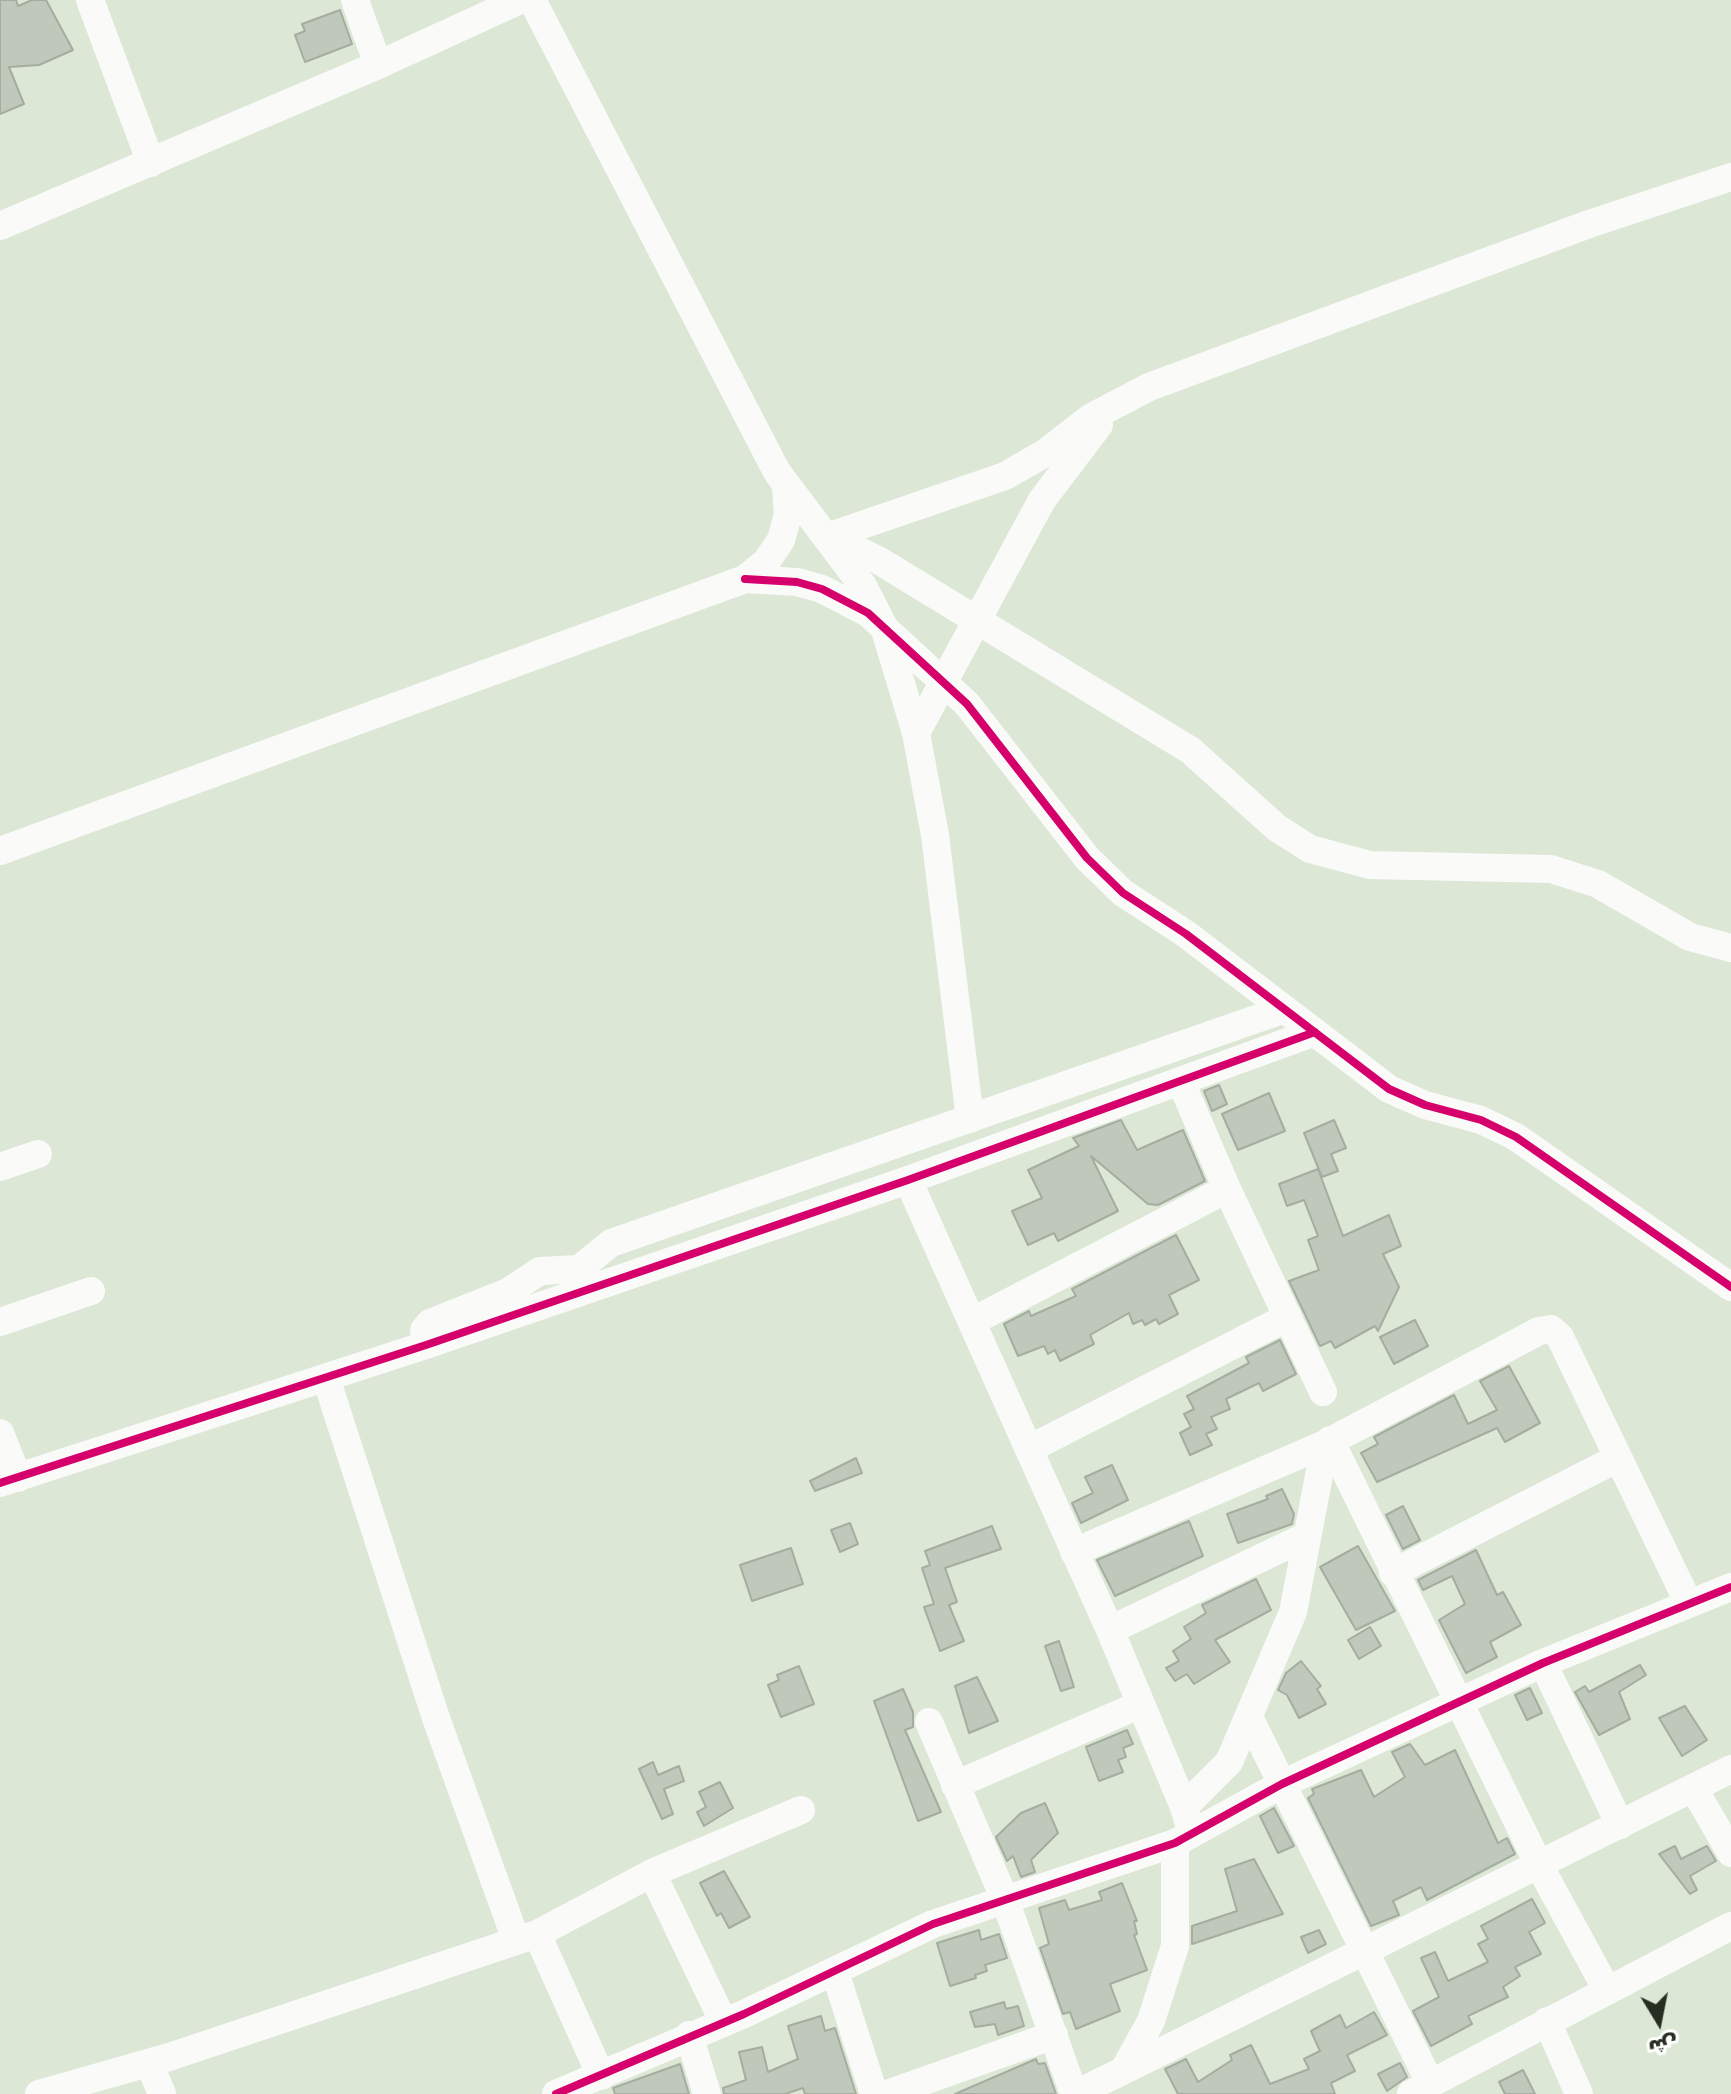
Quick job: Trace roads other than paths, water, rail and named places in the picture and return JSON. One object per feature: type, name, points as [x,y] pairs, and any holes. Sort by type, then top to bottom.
[{"type":"street","points":[[90,0],[151,163]]},
{"type":"street","points":[[355,0],[378,65]]},
{"type":"street","points":[[0,226],[378,65],[520,0]]},
{"type":"street","points":[[532,0],[786,488],[863,586],[884,627],[916,733],[937,849],[970,1119]]},
{"type":"street","points":[[829,540],[1005,476],[1119,401],[1589,224],[1731,177]]},
{"type":"street","points":[[916,733],[1056,478],[1119,401]]},
{"type":"street","points":[[0,851],[745,579],[766,562],[781,540],[788,514],[786,488]]},
{"type":"street","points":[[829,540],[878,560],[975,622],[1190,750],[1277,828],[1310,849],[1370,865],[1551,869],[1598,884],[1690,937],[1731,948]]},
{"type":"street","points":[[745,579],[784,580],[822,589],[857,606],[944,679],[1105,876],[1389,1089],[1425,1105],[1481,1120],[1516,1137],[1731,1287]]},
{"type":"street","points":[[426,1345],[424,1330],[430,1323],[508,1292],[540,1271],[579,1269],[611,1243],[1285,1009]]},
{"type":"street","points":[[0,1433],[9,1480],[426,1345],[908,1180],[1315,1032]]},
{"type":"street","points":[[1181,1082],[1227,1189],[1323,1392]]},
{"type":"street","points":[[0,1167],[38,1154]]},
{"type":"street","points":[[908,1180],[1110,1630],[1183,1827],[1175,1946],[1151,2021],[1125,2068]]},
{"type":"street","points":[[973,1321],[1227,1189]]},
{"type":"street","points":[[0,1322],[91,1291]]},
{"type":"street","points":[[1029,1449],[1288,1317]]},
{"type":"street","points":[[1074,1552],[1328,1442],[1539,1331],[1551,1329],[1560,1337],[1689,1604]]},
{"type":"street","points":[[326,1378],[436,1718],[527,1937],[601,2076]]},
{"type":"street","points":[[1183,1827],[1229,1762],[1250,1719],[1293,1612],[1328,1442]]},
{"type":"street","points":[[1328,1442],[1540,1867],[1607,1990]]},
{"type":"street","points":[[1393,1573],[1618,1458]]},
{"type":"street","points":[[1110,1630],[1307,1536]]},
{"type":"street","points":[[556,2094],[689,2035],[724,2023],[933,1924],[1098,1866],[1543,1663],[1731,1587]]},
{"type":"street","points":[[1543,1663],[1620,1825]]},
{"type":"street","points":[[955,1785],[1139,1705]]},
{"type":"street","points":[[1250,1719],[1364,1953],[1420,2089],[1731,1926]]},
{"type":"street","points":[[929,1722],[1005,1900],[1075,2094],[1540,1867],[1731,1769]]},
{"type":"street","points":[[1694,1789],[1731,1853]]},
{"type":"street","points":[[39,2094],[149,2063],[527,1937],[652,1873],[801,1810]]},
{"type":"street","points":[[652,1873],[724,2023]]},
{"type":"street","points":[[835,1972],[874,2094]]},
{"type":"street","points":[[1547,2021],[1579,2094]]},
{"type":"street","points":[[689,2035],[707,2094]]},
{"type":"street","points":[[887,2094],[1054,2035]]},
{"type":"street","points":[[149,2063],[162,2094]]}]
